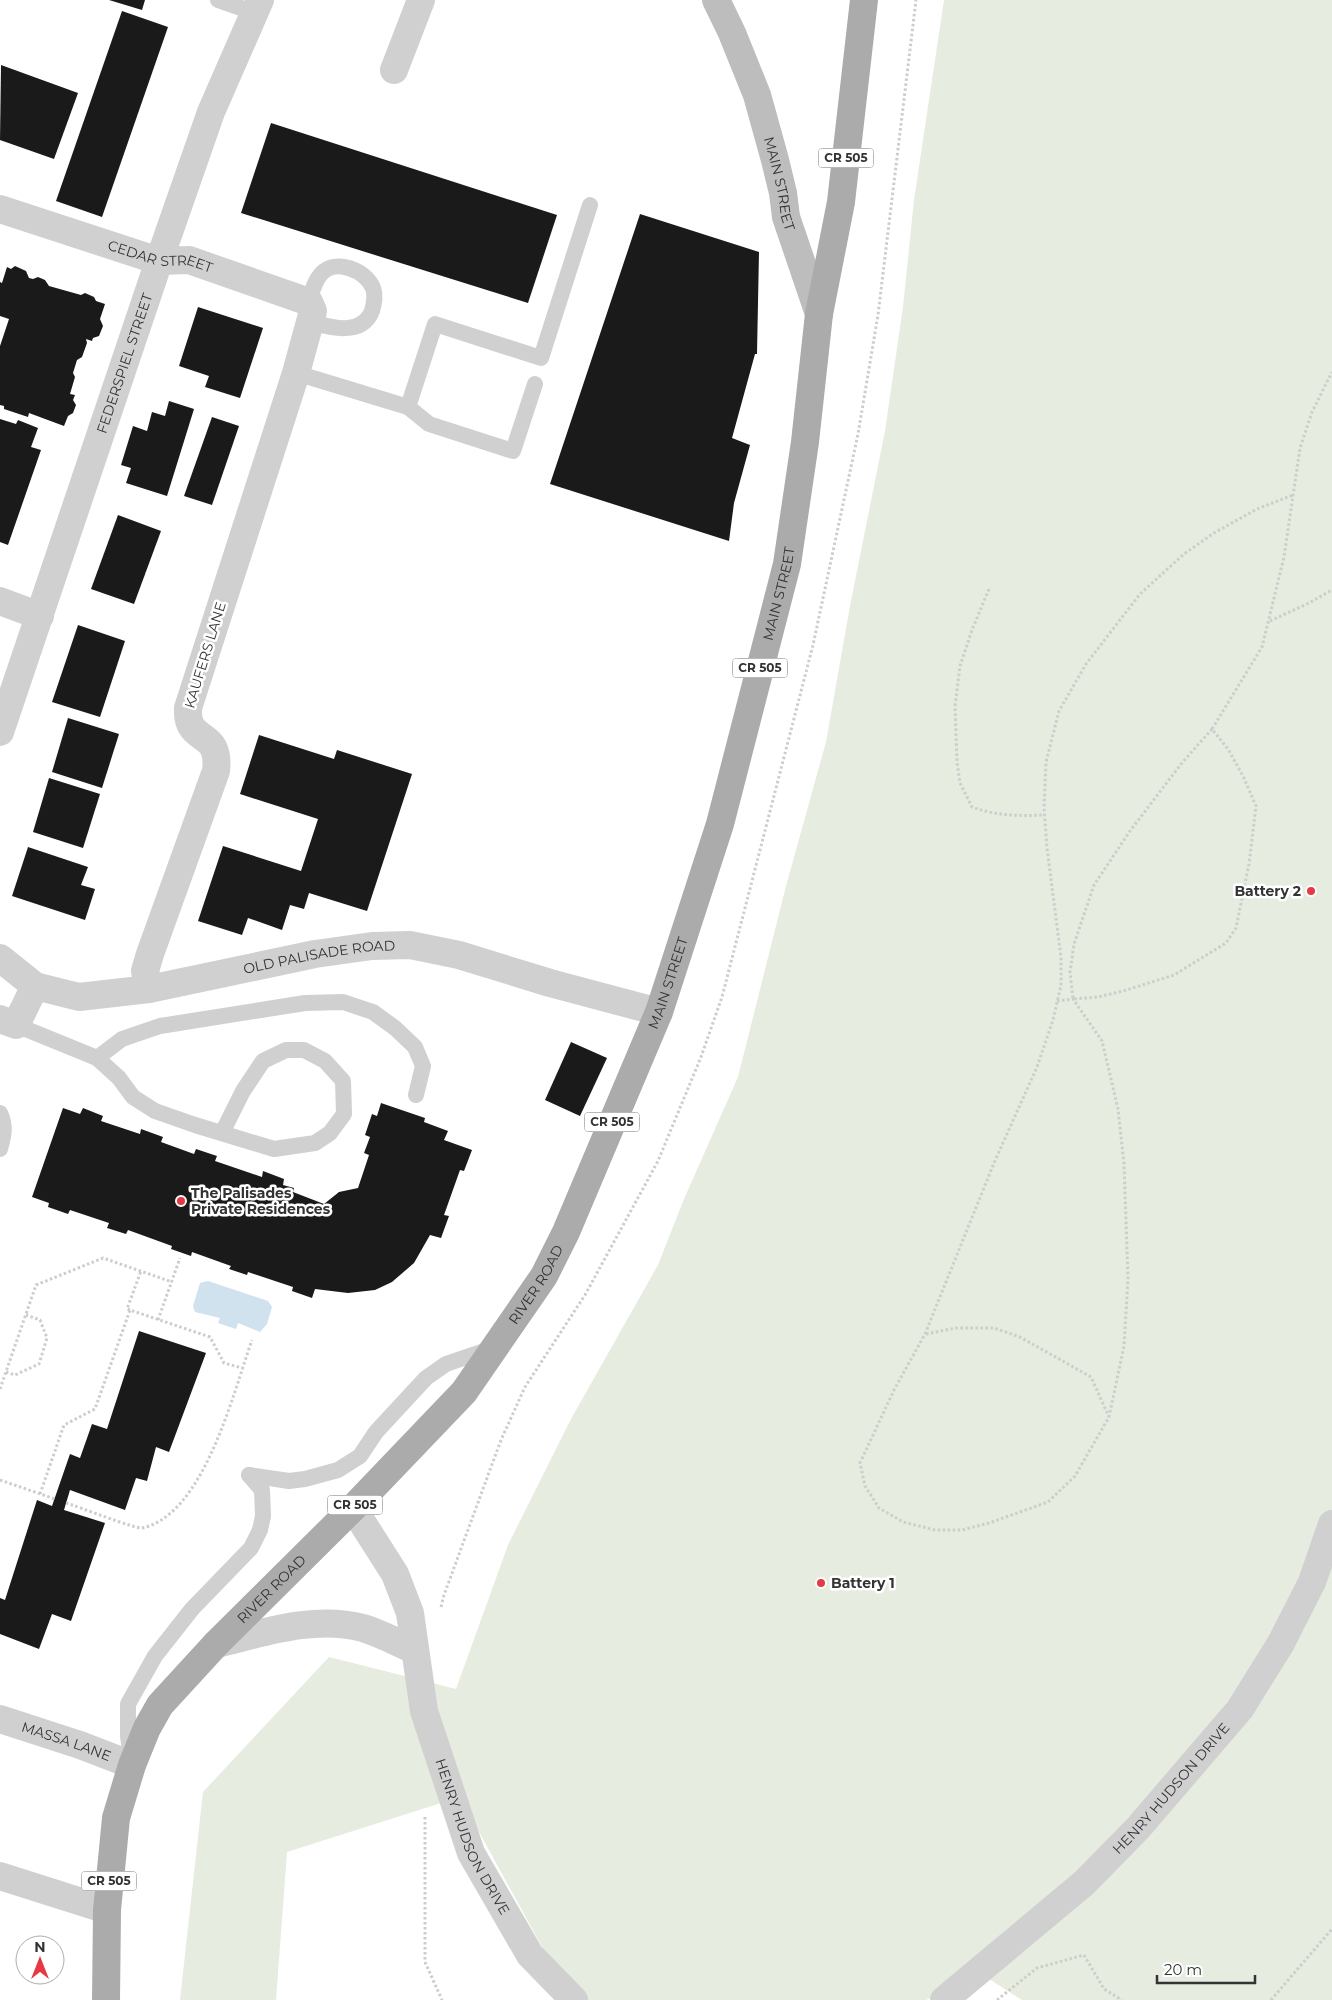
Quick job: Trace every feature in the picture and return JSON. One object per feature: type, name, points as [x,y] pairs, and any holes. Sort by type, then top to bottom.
[{"type":"main road","name":"MAIN STREET","points":[[566,1232],[659,1012],[720,824],[787,564],[805,442],[819,314],[786,217],[783,193],[757,95],[732,33],[716,0]]},
{"type":"main road","name":"CR 505","points":[[819,314],[841,202],[864,0]]},
{"type":"main road","name":"RIVER ROAD","points":[[106,2000],[106,1910],[116,1818],[132,1765],[147,1728],[160,1705],[216,1644],[353,1508],[464,1392],[544,1276],[566,1232]]},
{"type":"street","points":[[394,70],[421,0]]},
{"type":"street","name":"FEDERSPIEL STREET","points":[[0,732],[211,112],[258,7]]},
{"type":"street","name":"CEDAR STREET","points":[[0,209],[159,261],[189,260],[311,312]]},
{"type":"street","name":"KAUFERS LANE","points":[[149,988],[145,971],[150,954],[216,771],[216,752],[212,744],[190,726],[187,718],[188,708],[296,373],[311,312]]},
{"type":"street","points":[[0,601],[40,616]]},
{"type":"street","name":"OLD PALISADE ROAD","points":[[35,986],[79,997],[149,988],[315,954],[372,946],[410,945],[459,955],[550,983],[659,1012]]},
{"type":"street","points":[[0,958],[35,986],[8,1022]]},
{"type":"street","name":"HENRY HUDSON DRIVE","points":[[353,1508],[395,1574],[410,1613],[424,1711],[471,1853],[530,1955],[574,2000]]},
{"type":"street","name":"HENRY HUDSON DRIVE","points":[[944,2000],[1084,1883],[1138,1828],[1240,1709],[1286,1634],[1312,1582],[1332,1524]]},
{"type":"street","points":[[216,1644],[301,1624],[330,1623],[363,1628],[416,1650]]},
{"type":"street","name":"MASSA LANE","points":[[0,1718],[132,1765]]},
{"type":"street","points":[[0,1876],[106,1910]]},
{"type":"lane","points":[[218,0],[258,7]]},
{"type":"lane","points":[[408,407],[435,324],[541,358],[590,205]]},
{"type":"lane","points":[[296,373],[408,407],[429,424],[514,451],[534,384]]},
{"type":"lane","points":[[97,1058],[122,1039],[160,1026],[306,1003],[343,1002],[373,1012],[416,1047],[423,1066],[416,1095]]},
{"type":"lane","points":[[8,1022],[97,1058],[119,1078],[133,1097],[155,1110],[222,1133],[274,1149],[315,1143],[330,1133],[344,1114],[343,1081],[325,1061],[304,1050],[286,1050],[263,1061],[243,1091],[222,1133]]},
{"type":"lane","points":[[0,1113],[4,1121],[5,1133],[0,1149]]},
{"type":"lane","points":[[132,1765],[128,1736],[128,1704],[155,1656],[192,1609],[251,1548],[260,1530],[263,1516],[262,1490],[249,1475],[289,1481],[305,1479],[338,1470],[360,1456],[376,1432],[426,1378],[446,1364],[495,1347]]},
{"type":"path","points":[[1293,495],[1257,509],[1214,533],[1184,554],[1140,594],[1086,664],[1059,711],[1046,762],[1044,815],[1061,968],[1061,985],[1037,1067],[994,1163],[925,1334],[894,1390],[860,1463],[864,1486],[880,1508],[903,1522],[935,1530],[962,1530],[1048,1502],[1076,1476],[1109,1417],[1124,1346],[1128,1279],[1124,1164],[1118,1109],[1102,1041],[1073,999],[1070,967],[1074,944],[1094,885],[1130,831],[1180,764],[1212,729],[1262,647],[1284,557],[1300,448],[1312,412],[1332,372]]},
{"type":"path","points":[[989,589],[960,666],[955,706],[960,783],[972,807],[988,813],[1016,816],[1044,815]]},
{"type":"path","points":[[1269,621],[1309,604],[1332,590]]},
{"type":"path","points":[[1057,1001],[1123,991],[1174,975],[1226,943],[1236,928],[1249,864],[1256,806],[1228,749],[1212,729]]},
{"type":"path","points":[[1061,968],[1070,967]]},
{"type":"path","points":[[0,1389],[36,1285],[103,1258],[172,1282]]},
{"type":"path","points":[[158,1320],[180,1258]]},
{"type":"path","points":[[141,1271],[127,1309],[210,1337],[224,1363],[242,1368]]},
{"type":"path","points":[[40,1494],[64,1425],[95,1410],[130,1310]]},
{"type":"path","points":[[6,1372],[15,1375],[39,1364],[47,1338],[40,1320],[26,1315]]},
{"type":"path","points":[[925,1334],[956,1328],[994,1328],[1020,1336],[1091,1377],[1109,1417]]},
{"type":"path","points":[[66,1503],[140,1528],[163,1520],[188,1493],[212,1455],[252,1340]]},
{"type":"path","points":[[0,1480],[55,1499]]},
{"type":"path","points":[[425,1809],[425,1962],[442,2000]]},
{"type":"path","points":[[1271,2000],[1332,1929]]},
{"type":"path","points":[[996,2000],[1037,1968],[1084,1955],[1104,1990],[1122,2000]]},
{"type":"shaded area","points":[[944,0],[1332,0],[1332,2000],[1022,2000],[983,1975],[926,2000],[571,2000],[460,1797],[287,1852],[276,2000],[180,2000],[203,1792],[329,1657],[456,1689],[508,1545],[571,1419],[658,1265],[684,1199],[738,1077],[786,886],[826,742],[850,606],[885,431],[903,307],[914,200]]},
{"type":"water","points":[[208,1281],[268,1301],[272,1307],[267,1324],[260,1332],[238,1323],[236,1329],[218,1323],[220,1318],[195,1312],[193,1306],[200,1283]]},
{"type":"building","points":[[109,0],[145,0],[142,10]]},
{"type":"building","points":[[122,11],[168,27],[102,217],[56,201]]},
{"type":"building","points":[[1,65],[78,93],[54,159],[0,140]]},
{"type":"building","points":[[271,123],[557,215],[528,303],[241,213]]},
{"type":"building","points":[[640,214],[759,252],[757,354],[755,354],[732,438],[750,445],[734,503],[729,541],[550,484]]},
{"type":"building","points":[[15,266],[26,271],[29,278],[38,277],[45,280],[49,286],[81,295],[85,293],[94,297],[96,301],[105,304],[100,319],[103,326],[99,336],[93,338],[92,341],[86,339],[87,343],[82,357],[77,360],[70,394],[75,395],[73,400],[76,405],[64,426],[29,413],[28,417],[4,409],[4,406],[0,405],[0,346],[9,319],[0,316],[0,282],[2,283],[7,267],[11,269]]},
{"type":"building","points":[[198,307],[263,328],[240,398],[205,387],[209,376],[179,366]]},
{"type":"building","points":[[169,401],[194,409],[167,496],[126,483],[131,468],[121,465],[133,426],[147,431],[152,412],[165,416]]},
{"type":"building","points":[[212,417],[239,426],[212,505],[184,496]]},
{"type":"building","points":[[0,419],[16,424],[18,420],[38,428],[31,447],[41,450],[8,545],[0,542]]},
{"type":"building","points":[[118,515],[161,531],[134,604],[91,589]]},
{"type":"building","points":[[78,625],[125,641],[100,717],[52,702]]},
{"type":"building","points":[[68,718],[119,734],[102,788],[52,772]]},
{"type":"building","points":[[259,735],[334,759],[337,750],[412,774],[367,911],[309,893],[304,909],[290,905],[282,930],[248,918],[242,935],[198,921],[223,846],[301,871],[318,819],[240,794]]},
{"type":"building","points":[[49,778],[100,794],[83,848],[33,832]]},
{"type":"building","points":[[28,847],[88,867],[81,885],[95,889],[85,920],[12,896]]},
{"type":"building","points":[[571,1042],[607,1058],[580,1116],[545,1100]]},
{"type":"building","name":"The Palisades Private Residences","points":[[381,1103],[425,1118],[424,1122],[448,1131],[444,1140],[472,1150],[464,1171],[460,1170],[444,1215],[449,1216],[441,1238],[430,1235],[414,1263],[392,1282],[375,1290],[348,1293],[315,1289],[312,1298],[292,1291],[293,1287],[248,1272],[247,1275],[229,1269],[231,1266],[192,1252],[191,1256],[171,1249],[172,1246],[128,1230],[126,1234],[107,1228],[109,1223],[70,1210],[68,1214],[48,1207],[49,1203],[32,1197],[63,1108],[80,1114],[83,1108],[103,1116],[101,1121],[140,1134],[141,1129],[163,1137],[161,1142],[194,1154],[196,1149],[217,1156],[215,1161],[262,1177],[263,1171],[284,1179],[283,1185],[294,1188],[293,1192],[324,1204],[339,1192],[358,1188],[369,1155],[364,1153],[370,1137],[365,1135],[372,1114],[377,1116]]},
{"type":"building","points":[[139,1331],[206,1353],[169,1452],[156,1447],[147,1481],[136,1478],[125,1510],[70,1490],[64,1510],[105,1523],[71,1621],[52,1614],[39,1649],[0,1634],[0,1598],[5,1600],[37,1500],[52,1506],[70,1454],[80,1458],[92,1424],[107,1429]]},
{"type":"place","name":"Battery 2","points":[[1311,891]]},
{"type":"place","name":"The Palisades Private Residences","points":[[181,1201]]},
{"type":"place","name":"Battery 1","points":[[821,1583]]}]
